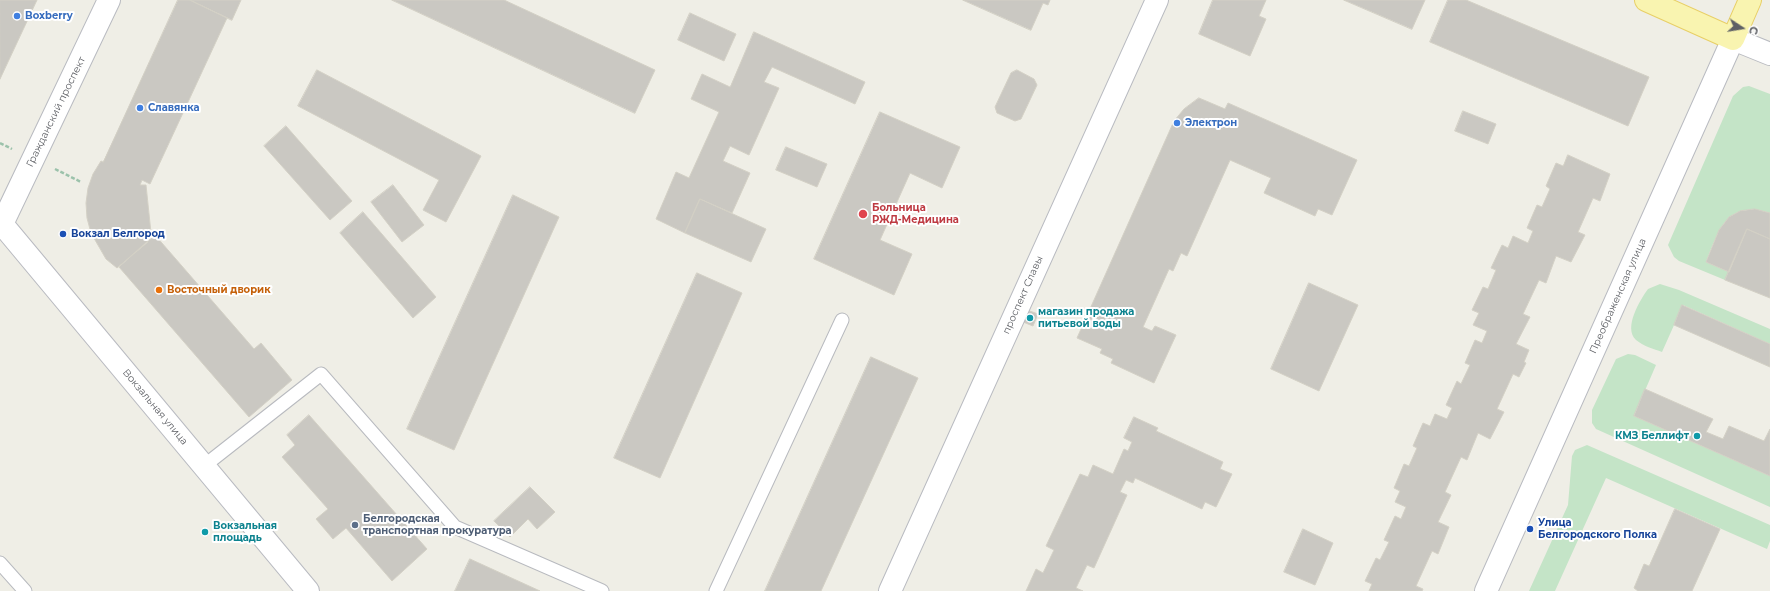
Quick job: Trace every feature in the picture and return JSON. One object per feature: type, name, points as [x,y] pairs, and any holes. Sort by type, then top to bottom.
[{"type":"main road","name":"Гражданский проспект","points":[[1,226],[109,0]]},
{"type":"main road","name":"проспект Славы","points":[[890,591],[1157,0]]},
{"type":"main road","points":[[1646,0],[1770,54]]},
{"type":"main road","name":"Преображенская улица","points":[[1486,591],[1750,0]]},
{"type":"main road","name":"Вокзальная улица","points":[[1,226],[308,591]]},
{"type":"lane","points":[[716,591],[842,320]]},
{"type":"lane","points":[[204,466],[321,374],[455,527],[602,591]]},
{"type":"lane","points":[[0,563],[25,591]]},
{"type":"green space","points":[[1749,86],[1770,94],[1770,213],[1755,210],[1744,211],[1734,214],[1727,220],[1715,239],[1706,262],[1729,272],[1725,280],[1679,261],[1674,257],[1668,245],[1733,96],[1743,87]]},
{"type":"green space","points":[[1660,284],[1679,290],[1770,329],[1770,344],[1683,305],[1662,352],[1642,344],[1632,335],[1631,329],[1634,314],[1648,289]]},
{"type":"green space","points":[[1628,354],[1635,355],[1656,365],[1634,416],[1770,476],[1770,507],[1596,429],[1592,423],[1592,410],[1616,359]]},
{"type":"green space","points":[[1587,445],[1770,525],[1770,541],[1767,549],[1606,478],[1555,591],[1529,591],[1568,505],[1572,456],[1575,450]]},
{"type":"building","points":[[0,0],[37,0],[0,79]]},
{"type":"building","points":[[178,0],[190,0],[227,18],[150,184],[142,180],[140,185],[146,185],[151,233],[145,234],[148,242],[117,268],[106,259],[91,233],[87,218],[86,203],[88,188],[93,174],[101,161],[103,162]]},
{"type":"building","points":[[190,0],[241,0],[232,20]]},
{"type":"building","points":[[392,0],[504,0],[655,70],[635,113]]},
{"type":"building","points":[[963,0],[1050,0],[1048,5],[1043,3],[1031,30]]},
{"type":"building","points":[[1213,0],[1266,0],[1259,16],[1266,19],[1250,56],[1199,34]]},
{"type":"building","points":[[1344,0],[1425,0],[1412,29]]},
{"type":"building","points":[[1448,0],[1466,0],[1649,77],[1628,126],[1430,42]]},
{"type":"building","points":[[690,13],[736,34],[724,61],[678,40]]},
{"type":"building","points":[[754,32],[865,82],[855,104],[772,67],[764,82],[779,88],[749,155],[730,146],[723,161],[750,173],[732,213],[700,199],[685,233],[656,219],[676,172],[689,178],[719,112],[691,99],[702,74],[730,87]]},
{"type":"building","points":[[317,70],[481,156],[446,222],[423,210],[439,180],[298,106]]},
{"type":"building","points":[[1017,70],[1034,79],[1037,85],[1021,119],[1015,121],[997,113],[995,107],[1011,73]]},
{"type":"building","points":[[1199,98],[1225,109],[1228,103],[1357,160],[1332,215],[1318,209],[1315,216],[1264,193],[1271,178],[1230,160],[1187,256],[1181,253],[1173,271],[1169,269],[1143,327],[1152,331],[1155,326],[1176,335],[1154,383],[1111,363],[1113,359],[1100,353],[1102,349],[1077,338],[1174,121],[1184,109]]},
{"type":"building","points":[[1463,111],[1496,124],[1488,144],[1455,131]]},
{"type":"building","name":"Больница РЖД-Медицина","points":[[880,112],[960,147],[942,188],[910,173],[880,240],[912,254],[894,295],[814,259]]},
{"type":"building","points":[[286,126],[352,201],[330,220],[264,146]]},
{"type":"building","points":[[786,147],[827,164],[817,187],[776,170]]},
{"type":"building","points":[[1568,155],[1610,174],[1600,201],[1593,198],[1578,232],[1585,235],[1571,262],[1556,256],[1546,283],[1539,280],[1523,314],[1530,317],[1516,344],[1529,350],[1524,362],[1526,363],[1519,377],[1513,374],[1497,409],[1504,412],[1490,439],[1478,433],[1467,460],[1461,457],[1445,492],[1451,495],[1438,522],[1449,527],[1438,554],[1432,551],[1416,586],[1423,589],[1422,591],[1369,591],[1372,584],[1365,581],[1376,558],[1380,560],[1389,542],[1384,540],[1395,516],[1401,519],[1406,507],[1395,502],[1400,491],[1394,488],[1404,464],[1409,466],[1417,448],[1413,446],[1423,423],[1430,426],[1435,414],[1447,419],[1452,408],[1446,405],[1457,381],[1461,384],[1470,365],[1465,363],[1475,340],[1482,343],[1487,331],[1473,325],[1479,313],[1472,310],[1483,287],[1488,289],[1496,270],[1491,268],[1502,245],[1508,248],[1513,236],[1528,243],[1533,231],[1527,228],[1537,205],[1542,207],[1550,189],[1546,186],[1556,163],[1563,166]]},
{"type":"building","points":[[393,185],[424,225],[402,242],[371,202]]},
{"type":"building","points":[[513,195],[559,217],[454,450],[407,429]]},
{"type":"building","points":[[700,199],[766,229],[751,262],[685,233]]},
{"type":"building","points":[[1755,209],[1770,213],[1770,239],[1747,229],[1729,272],[1706,262],[1719,230],[1729,217],[1740,211]]},
{"type":"building","points":[[363,212],[436,297],[413,318],[340,233]]},
{"type":"building","points":[[1747,229],[1770,239],[1770,298],[1725,280]]},
{"type":"building","points":[[155,235],[254,349],[261,343],[292,380],[249,417],[119,267]]},
{"type":"building","points":[[697,273],[742,293],[660,478],[614,458]]},
{"type":"building","points":[[1309,283],[1358,305],[1319,391],[1271,369]]},
{"type":"building","points":[[1682,305],[1770,344],[1770,367],[1674,325]]},
{"type":"building","name":"магазин продажа питьевой воды","points":[[1027,310],[1038,314],[1033,326],[1023,322]]},
{"type":"building","points":[[871,357],[918,378],[821,591],[765,591]]},
{"type":"building","name":"КМЗ Беллифт","points":[[1645,389],[1713,419],[1706,432],[1723,439],[1729,426],[1764,441],[1770,429],[1770,476],[1634,416]]},
{"type":"building","points":[[309,415],[427,549],[392,581],[346,528],[333,539],[316,519],[328,509],[282,457],[295,445],[287,435]]},
{"type":"building","points":[[1134,417],[1158,428],[1156,431],[1223,462],[1220,469],[1232,474],[1216,507],[1205,502],[1202,509],[1135,478],[1133,483],[1126,480],[1120,492],[1127,495],[1094,568],[1087,565],[1076,588],[1083,591],[1026,591],[1036,569],[1043,573],[1054,550],[1046,546],[1080,474],[1088,477],[1093,465],[1113,474],[1124,449],[1128,451],[1132,442],[1124,438]]},
{"type":"building","points":[[530,487],[555,512],[537,529],[528,519],[510,537],[494,521]]},
{"type":"building","points":[[1675,509],[1720,529],[1692,591],[1638,591],[1634,588],[1644,564],[1649,566]]},
{"type":"building","points":[[1303,529],[1333,543],[1315,585],[1284,572]]},
{"type":"building","points":[[470,559],[540,591],[455,591]]},
{"type":"place","name":"Boxberry","points":[[17,16]]},
{"type":"place","name":"Славянка","points":[[140,108]]},
{"type":"place","name":"Электрон","points":[[1177,123]]},
{"type":"place","name":"Больница РЖД-Медицина","points":[[863,214]]},
{"type":"place","name":"Вокзал Белгород","points":[[63,234]]},
{"type":"place","name":"Восточный дворик","points":[[159,290]]},
{"type":"place","name":"магазин продажа питьевой воды","points":[[1030,318]]},
{"type":"place","name":"КМЗ Беллифт","points":[[1697,436]]},
{"type":"place","name":"Белгородская транспортная прокуратура","points":[[355,525]]},
{"type":"place","name":"Улица Белгородского Полка","points":[[1530,529]]},
{"type":"place","name":"Вокзальная площадь","points":[[205,532]]}]
